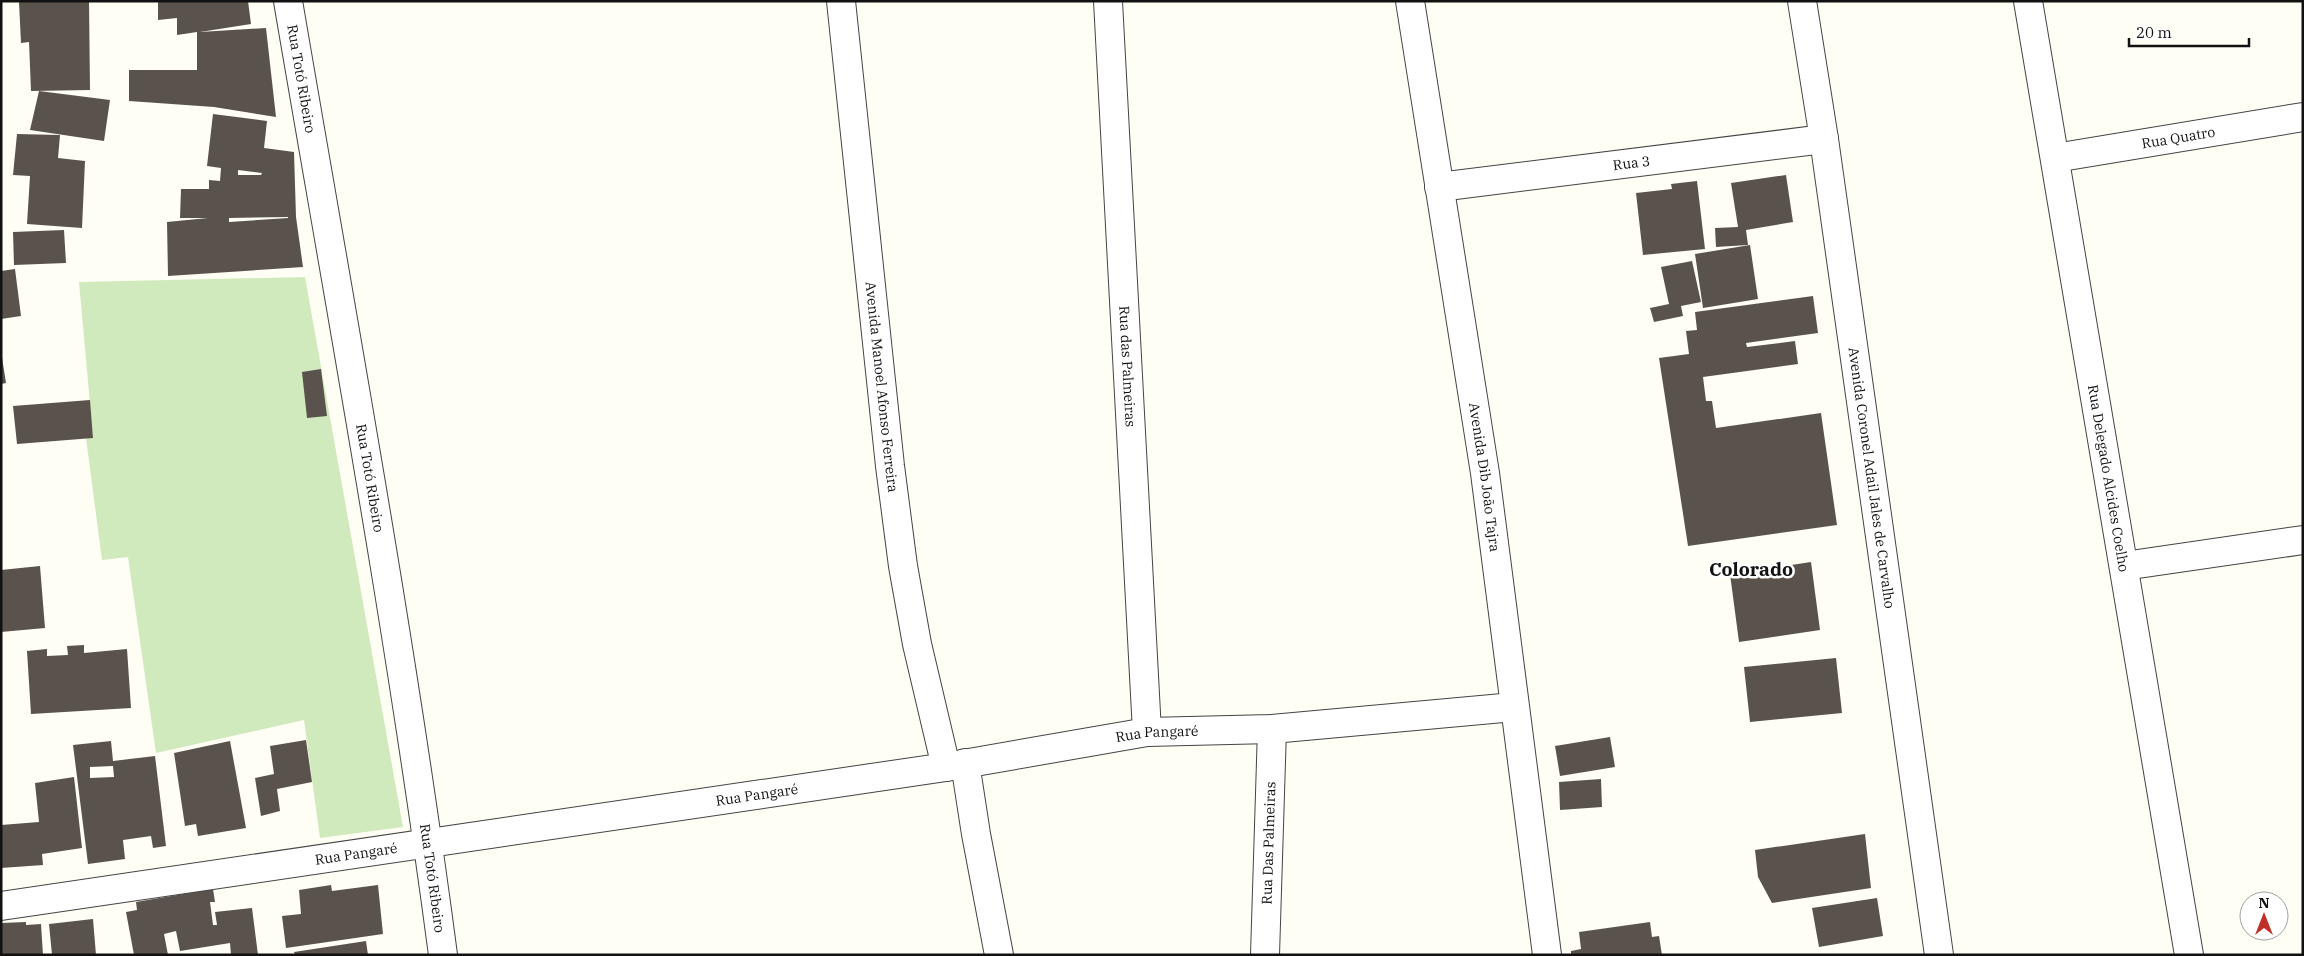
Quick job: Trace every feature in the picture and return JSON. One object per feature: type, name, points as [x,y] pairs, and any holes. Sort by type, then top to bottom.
[{"type":"street","name":"Rua Totó Ribeiro","points":[[288,1],[366,458],[429,844],[443,955]]},
{"type":"street","name":"Avenida Manoel Afonso Ferreira","points":[[841,1],[890,466],[903,566],[917,644],[976,834],[999,955]]},
{"type":"street","name":"Rua das Palmeiras","points":[[1108,1],[1147,732]]},
{"type":"street","name":"Avenida Dib João Tajra","points":[[1410,1],[1485,473],[1547,955]]},
{"type":"street","name":"Avenida Coronel Adail Jales de Carvalho","points":[[1802,1],[1824,139],[1939,955]]},
{"type":"street","name":"Rua Delegado Alcides Coelho","points":[[2028,1],[2189,955]]},
{"type":"street","name":"Rua Quatro","points":[[2055,158],[2303,116]]},
{"type":"street","name":"Rua 3","points":[[1439,187],[1824,139]]},
{"type":"street","points":[[2124,566],[2303,540]]},
{"type":"street","name":"Rua Pangaré","points":[[1,906],[956,765],[1147,732],[1272,730],[1514,707]]},
{"type":"street","name":"Rua Das Palmeiras","points":[[1265,955],[1272,730]]},
{"type":"green space","points":[[305,277],[403,827],[320,838],[304,720],[156,753],[128,557],[102,560],[86,438],[93,437],[79,282]]},
{"type":"building","points":[[89,1],[90,90],[31,91],[29,42],[21,43],[19,2]]},
{"type":"building","points":[[158,1],[248,1],[251,24],[200,32],[266,28],[276,117],[214,107],[129,101],[129,70],[197,70],[197,32],[177,35],[177,18],[158,20]]},
{"type":"building","points":[[39,91],[110,100],[104,141],[30,130]]},
{"type":"building","points":[[213,114],[267,121],[264,148],[294,152],[296,217],[303,267],[168,276],[167,222],[208,218],[180,218],[181,189],[209,189],[209,180],[220,181],[221,168],[207,166]],"holes":[[[238,170],[262,173],[261,175],[238,175]],[[288,217],[229,222],[229,218]]]},
{"type":"building","points":[[17,134],[60,135],[58,158],[85,161],[82,228],[27,224],[30,176],[13,175]]},
{"type":"building","points":[[1786,175],[1793,222],[1746,230],[1748,245],[1716,247],[1715,228],[1738,227],[1731,183]]},
{"type":"building","points":[[1697,181],[1705,249],[1643,255],[1636,193],[1672,189],[1671,184]]},
{"type":"building","points":[[64,230],[66,263],[14,265],[13,232]]},
{"type":"building","points":[[1750,245],[1758,299],[1703,308],[1695,254]]},
{"type":"building","points":[[1692,261],[1701,302],[1681,306],[1683,316],[1654,322],[1650,308],[1669,304],[1661,267]]},
{"type":"building","points":[[15,269],[21,316],[1,319],[1,271]]},
{"type":"building","points":[[1813,296],[1818,333],[1746,343],[1747,347],[1795,341],[1798,364],[1703,377],[1706,401],[1712,401],[1716,428],[1821,413],[1837,525],[1688,546],[1659,358],[1689,354],[1686,331],[1697,330],[1695,312]]},
{"type":"building","points":[[1,351],[6,383],[1,384]]},
{"type":"building","points":[[321,369],[327,416],[307,418],[302,372]]},
{"type":"building","points":[[90,400],[93,438],[17,444],[13,406]]},
{"type":"building","points":[[1811,562],[1820,630],[1739,642],[1730,574]]},
{"type":"building","points":[[40,566],[45,628],[1,632],[1,570]]},
{"type":"building","points":[[84,645],[84,653],[127,649],[131,708],[31,714],[27,651],[47,649],[47,656],[68,655],[67,646]]},
{"type":"building","points":[[1836,658],[1842,713],[1750,722],[1744,667]]},
{"type":"building","points":[[1610,737],[1615,767],[1560,776],[1555,746]]},
{"type":"building","points":[[306,740],[312,782],[277,789],[280,811],[261,816],[255,778],[274,774],[270,746]]},
{"type":"building","points":[[111,741],[113,761],[155,756],[166,846],[153,848],[151,836],[123,840],[125,859],[88,864],[73,745]],"holes":[[[113,766],[114,777],[90,778],[90,767]]]},
{"type":"building","points":[[230,741],[246,828],[198,836],[196,824],[185,826],[174,753]]},
{"type":"building","points":[[74,777],[82,848],[42,854],[43,865],[1,868],[1,825],[39,822],[35,783]]},
{"type":"building","points":[[1601,779],[1602,807],[1560,810],[1559,782]]},
{"type":"building","points":[[1865,834],[1871,888],[1772,903],[1758,877],[1755,850]]},
{"type":"building","points":[[331,885],[332,891],[378,885],[383,934],[286,948],[282,916],[301,914],[299,890]]},
{"type":"building","points":[[213,889],[215,902],[210,902],[213,925],[217,925],[215,912],[252,908],[258,955],[231,955],[230,943],[180,951],[176,931],[164,934],[168,955],[134,955],[126,912],[137,910],[136,902]]},
{"type":"building","points":[[1877,898],[1883,936],[1819,947],[1812,908]]},
{"type":"building","points":[[93,919],[96,955],[52,955],[49,924]]},
{"type":"building","points":[[26,922],[26,925],[41,924],[43,955],[1,955],[1,923]]},
{"type":"building","points":[[1650,922],[1652,937],[1659,936],[1662,955],[1571,955],[1571,951],[1581,949],[1579,932]]},
{"type":"building","points":[[366,941],[368,955],[295,955],[294,952]]},
{"type":"district","name":"Colorado","points":[[1751,569]]}]
